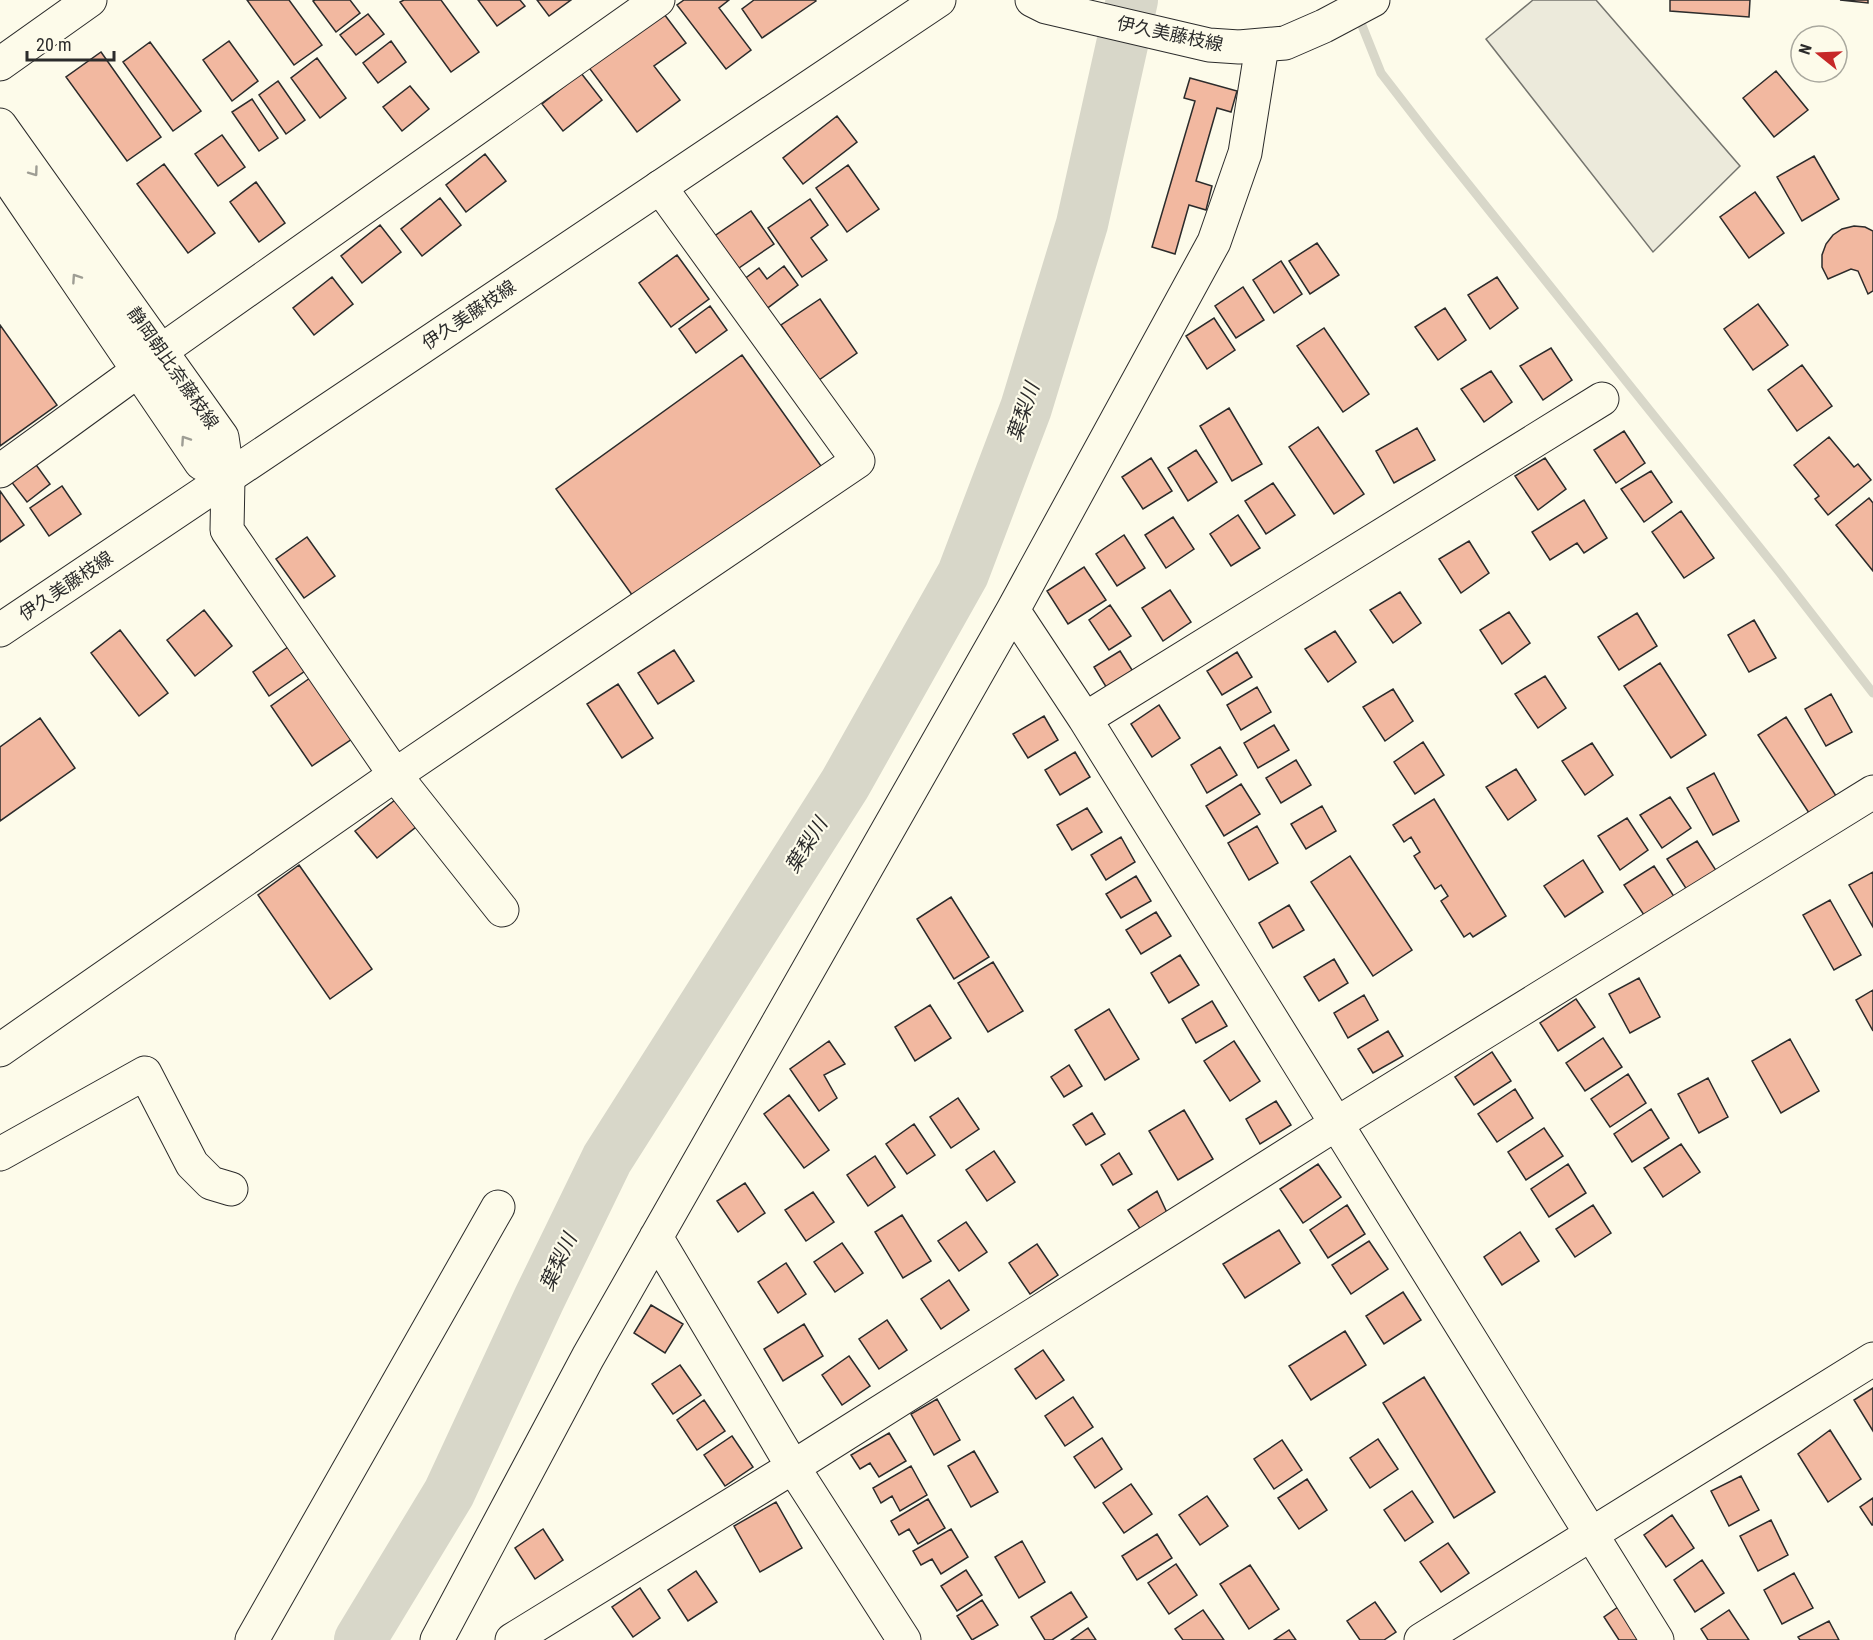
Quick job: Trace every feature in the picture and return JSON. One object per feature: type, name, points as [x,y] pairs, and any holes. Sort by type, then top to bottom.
[{"type":"street","points":[[0,64],[90,0]]},
{"type":"street","points":[[0,471],[150,361],[658,0]]},
{"type":"street","name":"伊久美藤枝線","points":[[0,630],[939,0]]},
{"type":"street","name":"伊久美藤枝線","points":[[1039,3],[1209,45],[1262,46],[1285,43],[1324,26],[1372,0]]},
{"type":"street","points":[[437,1640],[582,1368],[1013,610],[1214,242],[1245,153],[1262,46]]},
{"type":"street","name":"静岡朝比奈藤枝線","points":[[0,124],[150,361],[201,463],[228,478]]},
{"type":"street","name":"静岡朝比奈藤枝線","points":[[0,167],[150,361]]},
{"type":"street","points":[[0,1050],[395,775],[858,461],[660,187]]},
{"type":"street","points":[[1085,719],[1602,399]]},
{"type":"street","points":[[228,478],[227,530],[395,775],[502,910]]},
{"type":"street","points":[[1013,610],[1085,719],[1657,1640]]},
{"type":"street","points":[[512,1640],[793,1467],[1336,1124],[1873,792]]},
{"type":"street","points":[[1,1153],[145,1073],[192,1164],[211,1183],[231,1189]]},
{"type":"street","points":[[252,1640],[498,1207]]},
{"type":"street","points":[[656,1237],[793,1467],[904,1640]]},
{"type":"street","points":[[1420,1640],[1873,1359]]},
{"type":"shaded area","points":[[1533,0],[1596,0],[1740,166],[1653,252],[1486,39]]},
{"type":"building","points":[[247,0],[289,0],[322,45],[294,65]]},
{"type":"building","points":[[350,0],[360,13],[336,32],[313,1]]},
{"type":"building","points":[[404,0],[441,0],[479,52],[451,72],[400,2]]},
{"type":"building","points":[[478,0],[520,0],[525,6],[497,26]]},
{"type":"building","points":[[537,0],[571,0],[549,16]]},
{"type":"building","points":[[684,0],[729,0],[719,8],[751,50],[726,69],[677,5]]},
{"type":"building","points":[[754,0],[816,1],[762,38],[742,9]]},
{"type":"building","points":[[1670,0],[1750,0],[1749,17],[1670,11]]},
{"type":"building","points":[[1840,0],[1868,0],[1868,3]]},
{"type":"building","points":[[661,10],[686,43],[654,66],[680,100],[637,132],[587,65]]},
{"type":"building","points":[[368,14],[384,34],[356,55],[340,35]]},
{"type":"building","points":[[229,41],[258,81],[232,101],[203,60]]},
{"type":"building","points":[[391,41],[406,62],[378,83],[363,63]]},
{"type":"building","points":[[150,42],[201,111],[173,131],[123,62]]},
{"type":"building","points":[[101,52],[161,137],[127,161],[66,77]]},
{"type":"building","points":[[317,58],[346,98],[320,118],[291,78]]},
{"type":"building","points":[[1776,71],[1808,110],[1774,137],[1743,98]]},
{"type":"building","points":[[581,73],[602,100],[563,131],[542,104]]},
{"type":"building","points":[[1190,78],[1237,91],[1231,112],[1217,108],[1196,181],[1212,186],[1206,210],[1189,205],[1175,254],[1152,247],[1195,101],[1184,98]]},
{"type":"building","points":[[278,81],[305,120],[286,134],[259,95]]},
{"type":"building","points":[[410,86],[429,109],[402,131],[383,107]]},
{"type":"building","points":[[252,99],[278,138],[259,151],[232,112]]},
{"type":"building","points":[[837,116],[857,142],[803,184],[783,158]]},
{"type":"building","points":[[222,135],[245,167],[218,186],[195,154]]},
{"type":"building","points":[[485,154],[506,181],[466,212],[446,185]]},
{"type":"building","points":[[1814,156],[1839,199],[1802,221],[1777,177]]},
{"type":"building","points":[[164,164],[215,233],[188,253],[137,184]]},
{"type":"building","points":[[848,165],[879,209],[847,232],[816,188]]},
{"type":"building","points":[[256,182],[285,223],[259,242],[230,202]]},
{"type":"building","points":[[1755,192],[1784,233],[1749,258],[1720,217]]},
{"type":"building","points":[[440,198],[461,225],[422,256],[401,229]]},
{"type":"building","points":[[810,199],[828,225],[811,238],[827,260],[802,277],[768,228]]},
{"type":"building","points":[[751,211],[774,244],[736,270],[713,237]]},
{"type":"building","points":[[380,225],[401,252],[362,283],[341,256]]},
{"type":"building","points":[[1854,226],[1865,227],[1873,231],[1873,291],[1868,294],[1858,271],[1851,269],[1828,279],[1822,267],[1822,255],[1833,235],[1842,229]]},
{"type":"building","points":[[1317,243],[1339,275],[1310,294],[1289,261]]},
{"type":"building","points":[[677,255],[709,299],[671,327],[639,283]]},
{"type":"building","points":[[1281,261],[1302,294],[1274,313],[1253,280]]},
{"type":"building","points":[[784,266],[798,285],[761,313],[739,283],[759,268],[767,279]]},
{"type":"building","points":[[332,277],[353,304],[314,335],[293,308]]},
{"type":"building","points":[[1497,277],[1518,308],[1490,329],[1468,295]]},
{"type":"building","points":[[1243,287],[1264,320],[1236,338],[1215,306]]},
{"type":"building","points":[[820,299],[857,353],[819,380],[781,325]]},
{"type":"building","points":[[1758,304],[1788,345],[1753,370],[1724,329]]},
{"type":"building","points":[[710,306],[727,330],[696,353],[679,329]]},
{"type":"building","points":[[1445,308],[1466,340],[1438,360],[1415,327]]},
{"type":"building","points":[[1214,318],[1235,350],[1207,369],[1186,336]]},
{"type":"building","points":[[0,325],[57,405],[0,446]]},
{"type":"building","points":[[1324,328],[1369,394],[1343,412],[1297,346]]},
{"type":"building","points":[[1551,348],[1572,380],[1543,400],[1520,366]]},
{"type":"building","points":[[742,355],[821,466],[635,599],[556,489]]},
{"type":"building","points":[[1802,365],[1832,406],[1797,431],[1768,390]]},
{"type":"building","points":[[1491,371],[1512,402],[1484,422],[1461,389]]},
{"type":"building","points":[[1229,408],[1262,464],[1232,481],[1200,426]]},
{"type":"building","points":[[1318,427],[1364,494],[1334,514],[1289,447]]},
{"type":"building","points":[[1417,428],[1435,460],[1394,483],[1376,451]]},
{"type":"building","points":[[1624,431],[1645,463],[1616,483],[1594,450]]},
{"type":"building","points":[[1829,437],[1854,467],[1858,464],[1871,480],[1828,515],[1815,499],[1819,496],[1794,465]]},
{"type":"building","points":[[1196,450],[1217,482],[1188,501],[1168,468]]},
{"type":"building","points":[[1151,458],[1172,491],[1143,509],[1122,477]]},
{"type":"building","points":[[1545,458],[1566,489],[1538,510],[1515,476]]},
{"type":"building","points":[[34,462],[50,484],[27,502],[10,480]]},
{"type":"building","points":[[1651,471],[1672,502],[1644,522],[1621,489]]},
{"type":"building","points":[[1273,483],[1295,515],[1266,534],[1245,501]]},
{"type":"building","points":[[62,486],[81,514],[49,536],[30,508]]},
{"type":"building","points":[[0,491],[24,525],[0,542]]},
{"type":"building","points":[[1869,498],[1873,503],[1873,571],[1836,525]]},
{"type":"building","points":[[1584,500],[1607,538],[1584,553],[1577,543],[1550,560],[1532,532]]},
{"type":"building","points":[[1681,511],[1714,558],[1684,578],[1652,532]]},
{"type":"building","points":[[1238,515],[1260,548],[1231,566],[1210,534]]},
{"type":"building","points":[[1173,517],[1194,549],[1166,568],[1145,535]]},
{"type":"building","points":[[1124,535],[1145,568],[1117,586],[1096,554]]},
{"type":"building","points":[[307,537],[335,576],[304,598],[276,559]]},
{"type":"building","points":[[1469,541],[1489,573],[1461,593],[1439,559]]},
{"type":"building","points":[[1084,567],[1106,600],[1068,624],[1047,591]]},
{"type":"building","points":[[1170,590],[1191,622],[1163,641],[1142,608]]},
{"type":"building","points":[[1400,592],[1421,623],[1393,643],[1370,610]]},
{"type":"building","points":[[1110,605],[1131,636],[1109,650],[1089,620]]},
{"type":"building","points":[[204,610],[232,646],[195,676],[167,640]]},
{"type":"building","points":[[1509,612],[1530,643],[1502,664],[1480,630]]},
{"type":"building","points":[[1637,613],[1657,646],[1619,670],[1598,637]]},
{"type":"building","points":[[1754,620],[1776,658],[1749,672],[1728,635]]},
{"type":"building","points":[[120,630],[168,693],[139,716],[91,653]]},
{"type":"building","points":[[1335,631],[1356,662],[1328,682],[1305,649]]},
{"type":"building","points":[[288,647],[305,671],[269,696],[253,672]]},
{"type":"building","points":[[674,650],[694,681],[658,704],[638,673]]},
{"type":"building","points":[[1120,651],[1134,673],[1108,690],[1094,667]]},
{"type":"building","points":[[1237,652],[1252,677],[1222,695],[1207,671]]},
{"type":"building","points":[[1660,663],[1706,735],[1671,758],[1624,686]]},
{"type":"building","points":[[1545,676],[1566,708],[1538,728],[1515,694]]},
{"type":"building","points":[[310,678],[352,739],[312,766],[271,706]]},
{"type":"building","points":[[618,684],[653,738],[622,758],[587,704]]},
{"type":"building","points":[[1257,687],[1271,712],[1241,730],[1227,705]]},
{"type":"building","points":[[1393,689],[1413,721],[1385,741],[1363,707]]},
{"type":"building","points":[[1831,694],[1852,732],[1826,746],[1805,709]]},
{"type":"building","points":[[1159,705],[1180,738],[1152,757],[1131,724]]},
{"type":"building","points":[[1044,716],[1058,740],[1028,758],[1013,734]]},
{"type":"building","points":[[1786,717],[1838,799],[1811,816],[1758,735]]},
{"type":"building","points":[[40,718],[75,768],[0,821],[0,747]]},
{"type":"building","points":[[1274,725],[1289,750],[1258,768],[1244,743]]},
{"type":"building","points":[[1423,742],[1444,775],[1415,794],[1394,762]]},
{"type":"building","points":[[1592,743],[1613,775],[1585,795],[1562,761]]},
{"type":"building","points":[[1220,747],[1237,775],[1207,793],[1191,765]]},
{"type":"building","points":[[1075,752],[1090,777],[1060,795],[1045,770]]},
{"type":"building","points":[[1296,760],[1311,785],[1281,803],[1266,778]]},
{"type":"building","points":[[1516,769],[1536,800],[1508,820],[1486,787]]},
{"type":"building","points":[[1714,773],[1739,821],[1713,835],[1687,788]]},
{"type":"building","points":[[1241,784],[1260,814],[1224,836],[1206,806]]},
{"type":"building","points":[[1670,797],[1691,828],[1662,848],[1640,815]]},
{"type":"building","points":[[1434,799],[1506,916],[1473,937],[1470,933],[1464,937],[1441,901],[1448,896],[1441,885],[1435,889],[1414,856],[1420,852],[1411,837],[1404,842],[1393,825]]},
{"type":"building","points":[[395,800],[416,827],[377,858],[355,831]]},
{"type":"building","points":[[1322,806],[1336,831],[1306,849],[1291,824]]},
{"type":"building","points":[[1087,808],[1102,832],[1072,850],[1057,825]]},
{"type":"building","points":[[1627,818],[1648,850],[1620,870],[1598,836]]},
{"type":"building","points":[[1257,826],[1278,863],[1249,880],[1228,843]]},
{"type":"building","points":[[1121,837],[1135,862],[1106,880],[1091,855]]},
{"type":"building","points":[[1697,841],[1717,872],[1689,893],[1667,859]]},
{"type":"building","points":[[1350,856],[1412,950],[1373,976],[1311,882]]},
{"type":"building","points":[[1583,860],[1603,892],[1565,917],[1544,886]]},
{"type":"building","points":[[299,865],[372,969],[330,999],[258,895]]},
{"type":"building","points":[[1654,866],[1675,898],[1646,918],[1624,885]]},
{"type":"building","points":[[1873,872],[1873,927],[1849,885]]},
{"type":"building","points":[[1136,876],[1151,901],[1121,918],[1106,894]]},
{"type":"building","points":[[951,897],[989,957],[954,979],[917,919]]},
{"type":"building","points":[[1830,900],[1861,955],[1834,970],[1803,915]]},
{"type":"building","points":[[1289,905],[1304,930],[1273,948],[1259,923]]},
{"type":"building","points":[[1156,912],[1171,936],[1141,954],[1126,930]]},
{"type":"building","points":[[1180,955],[1199,985],[1169,1003],[1151,973]]},
{"type":"building","points":[[1334,959],[1348,983],[1319,1001],[1304,977]]},
{"type":"building","points":[[993,962],[1023,1011],[988,1032],[958,983]]},
{"type":"building","points":[[1639,978],[1660,1017],[1630,1033],[1609,994]]},
{"type":"building","points":[[1873,990],[1873,1031],[1856,1000]]},
{"type":"building","points":[[1364,995],[1378,1020],[1348,1038],[1334,1013]]},
{"type":"building","points":[[1576,999],[1595,1027],[1558,1051],[1540,1023]]},
{"type":"building","points":[[1212,1001],[1227,1026],[1196,1043],[1182,1019]]},
{"type":"building","points":[[930,1005],[951,1038],[915,1061],[895,1027]]},
{"type":"building","points":[[1109,1009],[1139,1059],[1105,1080],[1075,1030]]},
{"type":"building","points":[[1388,1031],[1403,1056],[1373,1073],[1358,1049]]},
{"type":"building","points":[[1603,1038],[1622,1067],[1585,1091],[1566,1063]]},
{"type":"building","points":[[1790,1039],[1819,1091],[1781,1113],[1752,1061]]},
{"type":"building","points":[[829,1041],[845,1064],[824,1075],[837,1098],[819,1111],[790,1069]]},
{"type":"building","points":[[1234,1041],[1260,1081],[1230,1101],[1204,1061]]},
{"type":"building","points":[[1492,1052],[1511,1081],[1474,1105],[1455,1077]]},
{"type":"building","points":[[1069,1065],[1082,1086],[1064,1097],[1051,1077]]},
{"type":"building","points":[[1628,1074],[1646,1103],[1610,1127],[1591,1099]]},
{"type":"building","points":[[1708,1078],[1728,1117],[1699,1133],[1678,1094]]},
{"type":"building","points":[[1515,1089],[1533,1118],[1497,1142],[1478,1114]]},
{"type":"building","points":[[789,1095],[829,1150],[804,1168],[764,1114]]},
{"type":"building","points":[[958,1098],[979,1129],[951,1148],[930,1117]]},
{"type":"building","points":[[1276,1101],[1291,1125],[1260,1144],[1246,1119]]},
{"type":"building","points":[[1651,1109],[1669,1138],[1632,1162],[1614,1134]]},
{"type":"building","points":[[1184,1110],[1213,1159],[1178,1180],[1149,1131]]},
{"type":"building","points":[[1092,1113],[1105,1134],[1086,1145],[1073,1125]]},
{"type":"building","points":[[914,1124],[935,1155],[907,1174],[886,1144]]},
{"type":"building","points":[[1544,1128],[1563,1156],[1526,1180],[1508,1152]]},
{"type":"building","points":[[1681,1144],[1700,1172],[1663,1197],[1644,1168]]},
{"type":"building","points":[[994,1151],[1015,1182],[987,1201],[966,1170]]},
{"type":"building","points":[[1119,1153],[1132,1174],[1113,1185],[1101,1165]]},
{"type":"building","points":[[875,1156],[895,1187],[868,1206],[847,1175]]},
{"type":"building","points":[[1318,1164],[1341,1197],[1303,1223],[1280,1189]]},
{"type":"building","points":[[1568,1164],[1586,1193],[1549,1217],[1531,1189]]},
{"type":"building","points":[[745,1183],[765,1213],[738,1232],[717,1201]]},
{"type":"building","points":[[1157,1191],[1168,1215],[1141,1230],[1128,1210]]},
{"type":"building","points":[[813,1192],[834,1222],[806,1241],[785,1210]]},
{"type":"building","points":[[1347,1205],[1365,1234],[1328,1258],[1310,1230]]},
{"type":"building","points":[[1593,1205],[1611,1233],[1575,1257],[1556,1229]]},
{"type":"building","points":[[902,1215],[931,1261],[903,1278],[875,1232]]},
{"type":"building","points":[[966,1222],[987,1252],[959,1271],[938,1241]]},
{"type":"building","points":[[1279,1230],[1300,1263],[1245,1298],[1223,1264]]},
{"type":"building","points":[[1520,1232],[1539,1261],[1502,1285],[1484,1257]]},
{"type":"building","points":[[1369,1241],[1388,1269],[1351,1294],[1332,1265]]},
{"type":"building","points":[[842,1243],[863,1273],[835,1292],[814,1262]]},
{"type":"building","points":[[1037,1244],[1058,1275],[1030,1294],[1009,1263]]},
{"type":"building","points":[[786,1263],[806,1294],[778,1313],[758,1282]]},
{"type":"building","points":[[949,1280],[969,1310],[941,1329],[921,1299]]},
{"type":"building","points":[[1403,1292],[1421,1320],[1384,1344],[1366,1316]]},
{"type":"building","points":[[651,1305],[683,1324],[665,1353],[634,1333]]},
{"type":"building","points":[[887,1320],[907,1350],[879,1369],[859,1339]]},
{"type":"building","points":[[804,1324],[823,1356],[783,1381],[764,1349]]},
{"type":"building","points":[[1345,1331],[1366,1365],[1311,1400],[1289,1366]]},
{"type":"building","points":[[1043,1350],[1064,1380],[1036,1399],[1015,1369]]},
{"type":"building","points":[[849,1356],[870,1386],[842,1405],[822,1375]]},
{"type":"building","points":[[680,1365],[701,1395],[673,1414],[652,1384]]},
{"type":"building","points":[[1424,1377],[1495,1492],[1454,1518],[1383,1403]]},
{"type":"building","points":[[1873,1388],[1873,1431],[1854,1400]]},
{"type":"building","points":[[1073,1397],[1093,1427],[1065,1446],[1045,1416]]},
{"type":"building","points":[[937,1399],[960,1440],[934,1455],[911,1414]]},
{"type":"building","points":[[704,1400],[725,1431],[697,1450],[677,1420]]},
{"type":"building","points":[[1830,1430],[1861,1479],[1828,1502],[1798,1454]]},
{"type":"building","points":[[889,1433],[906,1461],[879,1477],[870,1463],[860,1469],[851,1455]]},
{"type":"building","points":[[732,1436],[753,1467],[725,1486],[704,1455]]},
{"type":"building","points":[[1102,1438],[1122,1469],[1095,1488],[1074,1457]]},
{"type":"building","points":[[1378,1439],[1398,1469],[1370,1488],[1350,1458]]},
{"type":"building","points":[[1282,1440],[1302,1470],[1274,1489],[1254,1459]]},
{"type":"building","points":[[974,1451],[998,1492],[971,1507],[948,1466]]},
{"type":"building","points":[[911,1466],[927,1495],[900,1511],[892,1496],[881,1503],[873,1488]]},
{"type":"building","points":[[1741,1476],[1759,1510],[1729,1526],[1711,1491]]},
{"type":"building","points":[[1307,1479],[1327,1510],[1299,1529],[1278,1498]]},
{"type":"building","points":[[1131,1484],[1152,1514],[1124,1533],[1103,1503]]},
{"type":"building","points":[[1412,1491],[1433,1522],[1405,1541],[1384,1510]]},
{"type":"building","points":[[1207,1496],[1228,1526],[1200,1545],[1179,1515]]},
{"type":"building","points":[[1873,1498],[1873,1525],[1872,1525],[1860,1507]]},
{"type":"building","points":[[928,1499],[945,1528],[918,1544],[909,1529],[899,1535],[891,1521]]},
{"type":"building","points":[[776,1502],[802,1548],[760,1572],[734,1526]]},
{"type":"building","points":[[1672,1515],[1694,1548],[1666,1567],[1644,1535]]},
{"type":"building","points":[[1771,1520],[1788,1555],[1758,1571],[1740,1536]]},
{"type":"building","points":[[543,1529],[563,1560],[535,1579],[515,1548]]},
{"type":"building","points":[[951,1529],[968,1557],[941,1574],[932,1559],[921,1565],[913,1551]]},
{"type":"building","points":[[1157,1534],[1172,1558],[1137,1580],[1122,1556]]},
{"type":"building","points":[[1022,1541],[1045,1582],[1019,1598],[995,1557]]},
{"type":"building","points":[[1448,1543],[1469,1573],[1441,1592],[1420,1562]]},
{"type":"building","points":[[1702,1560],[1724,1593],[1695,1612],[1674,1580]]},
{"type":"building","points":[[1176,1564],[1197,1595],[1169,1614],[1148,1583]]},
{"type":"building","points":[[1250,1565],[1279,1609],[1249,1629],[1220,1584]]},
{"type":"building","points":[[966,1570],[982,1595],[957,1611],[941,1586]]},
{"type":"building","points":[[696,1571],[717,1602],[688,1621],[668,1590]]},
{"type":"building","points":[[1794,1573],[1813,1608],[1782,1624],[1764,1590]]},
{"type":"building","points":[[640,1588],[660,1618],[633,1637],[612,1607]]},
{"type":"building","points":[[1071,1592],[1087,1617],[1052,1640],[1045,1640],[1031,1617]]},
{"type":"building","points":[[982,1600],[998,1625],[972,1640],[957,1616]]},
{"type":"building","points":[[1375,1602],[1396,1632],[1384,1640],[1360,1640],[1347,1621]]},
{"type":"building","points":[[1625,1602],[1646,1633],[1636,1640],[1619,1640],[1604,1617]]},
{"type":"building","points":[[1203,1610],[1224,1640],[1183,1640],[1175,1629]]},
{"type":"building","points":[[1729,1610],[1749,1640],[1708,1640],[1701,1629]]},
{"type":"building","points":[[1829,1621],[1839,1640],[1800,1640],[1798,1637]]},
{"type":"building","points":[[1088,1628],[1096,1640],[1071,1640]]},
{"type":"building","points":[[1289,1630],[1296,1640],[1274,1640]]},
{"type":"waterway","name":"葉梨川","points":[[360,1640],[449,1493],[607,1159],[845,784],[963,574],[1026,408],[1082,224],[1132,0]]},
{"type":"waterway","points":[[1357,13],[1381,73],[1873,693]]}]
